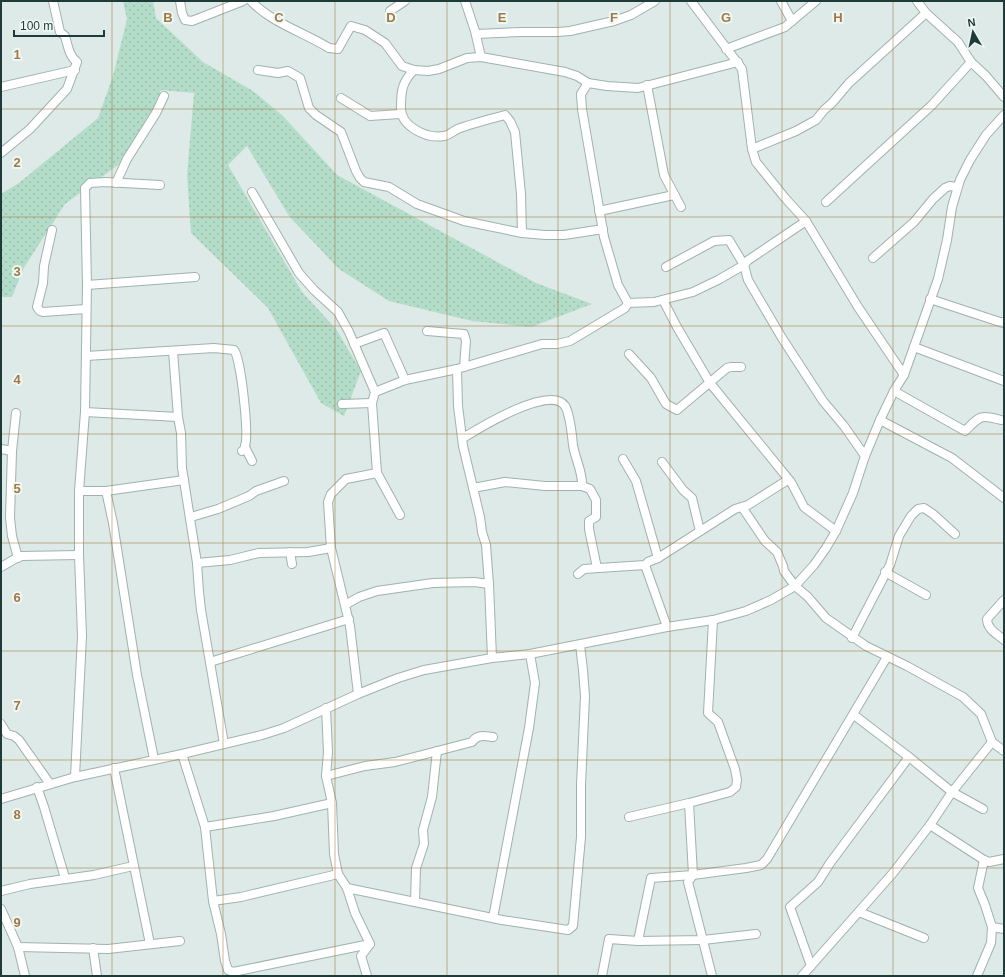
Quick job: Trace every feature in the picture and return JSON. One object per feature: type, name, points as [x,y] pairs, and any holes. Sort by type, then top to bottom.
[{"type":"street","points":[[1,153],[30,129],[67,90],[75,70],[77,62],[69,52],[65,36],[60,32],[53,1]]},
{"type":"street","points":[[180,1],[185,20],[192,21],[243,1]]},
{"type":"street","points":[[251,1],[260,11],[329,48],[338,49],[352,26],[365,30],[385,43],[402,66],[414,70],[428,71],[467,58],[481,57],[565,72],[577,76],[588,83],[638,88],[738,62]]},
{"type":"street","points":[[390,11],[405,1]]},
{"type":"street","points":[[465,1],[476,34],[481,57]]},
{"type":"street","points":[[476,34],[570,31],[614,21],[631,15],[655,1]]},
{"type":"street","points":[[691,1],[742,69],[752,149],[756,162],[784,198],[806,221],[858,308],[904,375]]},
{"type":"street","points":[[781,1],[792,21]]},
{"type":"street","points":[[726,49],[781,29],[816,1]]},
{"type":"street","points":[[917,1],[926,13],[958,42],[971,62],[986,76],[1004,97]]},
{"type":"street","points":[[752,149],[796,131],[816,120],[849,83],[926,13]]},
{"type":"street","points":[[826,202],[932,105],[971,62]]},
{"type":"street","points":[[1,87],[75,70]]},
{"type":"street","points":[[258,70],[278,73],[288,71],[300,78],[309,108],[316,115],[341,132],[356,171],[364,182],[389,187],[417,204],[464,221],[522,233],[545,236],[564,235],[603,229]]},
{"type":"street","points":[[414,70],[406,79],[401,96],[400,114],[409,126],[421,133],[444,136],[461,127],[505,115],[510,121],[515,132],[522,194],[522,233]]},
{"type":"street","points":[[588,83],[581,94],[582,109],[604,237],[618,284],[628,303]]},
{"type":"street","points":[[647,85],[664,175],[681,207]]},
{"type":"street","points":[[116,183],[127,160],[156,113],[164,96]]},
{"type":"street","points":[[341,98],[370,116],[400,114]]},
{"type":"street","points":[[1,799],[74,777],[262,735],[284,728],[358,694],[398,678],[424,670],[492,658],[530,654],[667,627],[712,620],[746,611],[771,600],[795,586],[814,566],[836,531],[853,493],[865,456],[880,420],[894,391],[904,375],[938,279],[946,248],[952,207],[957,187],[970,160],[986,135],[1004,115]]},
{"type":"street","points":[[74,777],[82,636],[79,556],[79,491],[85,412],[87,285],[85,188],[87,185],[94,183],[160,185]]},
{"type":"street","points":[[874,258],[914,222],[932,199],[945,188],[950,186],[957,187]]},
{"type":"street","points":[[252,192],[299,273],[314,290],[338,312],[354,344],[374,392],[372,402],[377,473],[400,515]]},
{"type":"street","points":[[600,211],[674,195]]},
{"type":"street","points":[[628,303],[654,302],[663,300],[700,288],[718,280],[744,265],[747,261],[806,221]]},
{"type":"street","points":[[52,230],[44,266],[43,283],[37,307],[43,312],[86,309]]},
{"type":"street","points":[[666,267],[714,241],[729,240],[744,265],[748,280],[782,338],[823,400],[865,456]]},
{"type":"street","points":[[87,285],[196,277]]},
{"type":"street","points":[[663,300],[710,383],[790,481],[804,507],[836,531]]},
{"type":"street","points":[[930,300],[1004,323]]},
{"type":"street","points":[[374,392],[406,380],[460,368],[542,344],[557,344],[570,341],[625,308],[628,303]]},
{"type":"street","points":[[427,331],[464,334],[466,341],[460,368],[458,406],[463,446],[486,545],[492,658]]},
{"type":"street","points":[[354,344],[384,333],[406,380]]},
{"type":"street","points":[[914,346],[1004,381]]},
{"type":"street","points":[[86,356],[214,348],[236,351],[246,429],[244,449],[252,461]]},
{"type":"street","points":[[173,351],[178,417],[181,433],[182,468],[198,563],[199,592],[224,744]]},
{"type":"street","points":[[629,354],[651,378],[666,404],[677,410],[727,368],[741,367]]},
{"type":"street","points":[[894,391],[965,431],[977,419],[987,416],[1001,420]]},
{"type":"street","points":[[463,438],[492,421],[527,404],[550,400],[561,401],[566,406],[571,426],[574,448],[582,479],[582,486]]},
{"type":"street","points":[[342,404],[372,402]]},
{"type":"street","points":[[85,412],[178,417]]},
{"type":"street","points":[[16,414],[5,517],[18,558]]},
{"type":"street","points":[[880,420],[952,458],[1004,498]]},
{"type":"street","points":[[1,449],[12,451]]},
{"type":"street","points":[[623,459],[636,481],[658,558]]},
{"type":"street","points":[[662,462],[683,490],[692,498],[700,531]]},
{"type":"street","points":[[358,694],[349,619],[331,548],[327,508],[331,494],[346,479],[377,473]]},
{"type":"street","points":[[79,491],[106,492],[184,480]]},
{"type":"street","points":[[191,516],[218,508],[249,496],[256,491],[284,481]]},
{"type":"street","points":[[578,574],[584,570],[597,568],[645,565],[735,509],[748,506],[784,482],[790,481]]},
{"type":"street","points":[[473,488],[505,482],[545,486],[582,486],[590,489],[596,500],[596,517],[589,521],[589,529],[597,568]]},
{"type":"street","points":[[106,492],[113,523],[137,675],[154,759]]},
{"type":"street","points":[[742,507],[765,541],[777,552],[784,566],[784,571],[795,586],[808,597],[826,618],[852,638],[963,697],[981,714],[992,742],[1004,751]]},
{"type":"street","points":[[852,638],[885,572],[890,565],[899,536],[911,516],[918,509],[924,508],[955,534]]},
{"type":"street","points":[[198,563],[230,560],[258,553],[308,552],[331,548]]},
{"type":"street","points":[[290,552],[292,564]]},
{"type":"street","points":[[1,567],[20,556],[79,556]]},
{"type":"street","points":[[645,565],[667,627]]},
{"type":"street","points":[[885,572],[926,595]]},
{"type":"street","points":[[345,605],[359,597],[377,591],[426,584],[474,582],[489,584]]},
{"type":"street","points":[[1004,600],[987,622],[990,627],[1004,640]]},
{"type":"street","points":[[210,662],[349,619]]},
{"type":"street","points":[[629,817],[730,792],[736,787],[737,780],[735,770],[718,722],[708,713],[712,620]]},
{"type":"street","points":[[347,888],[493,918],[568,930],[573,926],[581,837],[585,703],[580,645]]},
{"type":"street","points":[[493,918],[529,728],[535,683],[530,654]]},
{"type":"street","points":[[638,941],[652,878],[693,875],[761,865],[767,859],[854,715],[887,657]]},
{"type":"street","points":[[326,708],[328,752],[326,776],[332,803],[334,854],[338,874],[347,888],[355,913],[370,944]]},
{"type":"street","points":[[854,715],[952,792],[983,809]]},
{"type":"street","points":[[1,724],[7,734],[14,736],[19,740],[50,784]]},
{"type":"street","points":[[326,776],[365,766],[395,762],[472,742],[474,738],[480,736],[493,737]]},
{"type":"street","points":[[802,976],[893,873],[930,825],[952,792],[992,742]]},
{"type":"street","points":[[415,902],[416,868],[424,844],[423,830],[432,797],[437,751]]},
{"type":"street","points":[[182,754],[205,827],[213,901],[221,934],[224,961],[228,970],[233,972],[370,944]]},
{"type":"street","points":[[811,966],[790,907],[818,882],[830,863],[909,757]]},
{"type":"street","points":[[114,768],[150,944]]},
{"type":"street","points":[[37,788],[65,878]]},
{"type":"street","points":[[205,827],[274,816],[332,803]]},
{"type":"street","points":[[689,803],[693,875],[688,882],[712,976]]},
{"type":"street","points":[[930,825],[984,860],[989,862],[1004,859]]},
{"type":"street","points":[[977,976],[991,944],[992,927],[978,888],[984,860]]},
{"type":"street","points":[[1,891],[65,878],[94,875],[133,866]]},
{"type":"street","points":[[213,901],[241,897],[338,874]]},
{"type":"street","points":[[1,909],[18,947],[25,976]]},
{"type":"street","points":[[859,912],[924,938]]},
{"type":"street","points":[[992,927],[1004,929]]},
{"type":"street","points":[[602,976],[609,939],[638,941],[703,940],[756,934]]},
{"type":"street","points":[[18,947],[108,949],[180,941]]},
{"type":"street","points":[[367,976],[361,956],[370,944]]},
{"type":"street","points":[[93,948],[98,976]]},
{"type":"green space","points":[[123,1],[153,1],[156,18],[203,62],[253,91],[283,116],[337,175],[536,283],[592,304],[531,327],[472,321],[389,301],[339,269],[289,216],[247,146],[228,165],[302,292],[336,329],[361,371],[344,416],[321,403],[268,308],[191,233],[187,175],[194,93],[161,90],[133,154],[65,204],[23,269],[12,297],[1,297],[1,194],[19,183],[98,118],[113,76],[127,19]]}]
